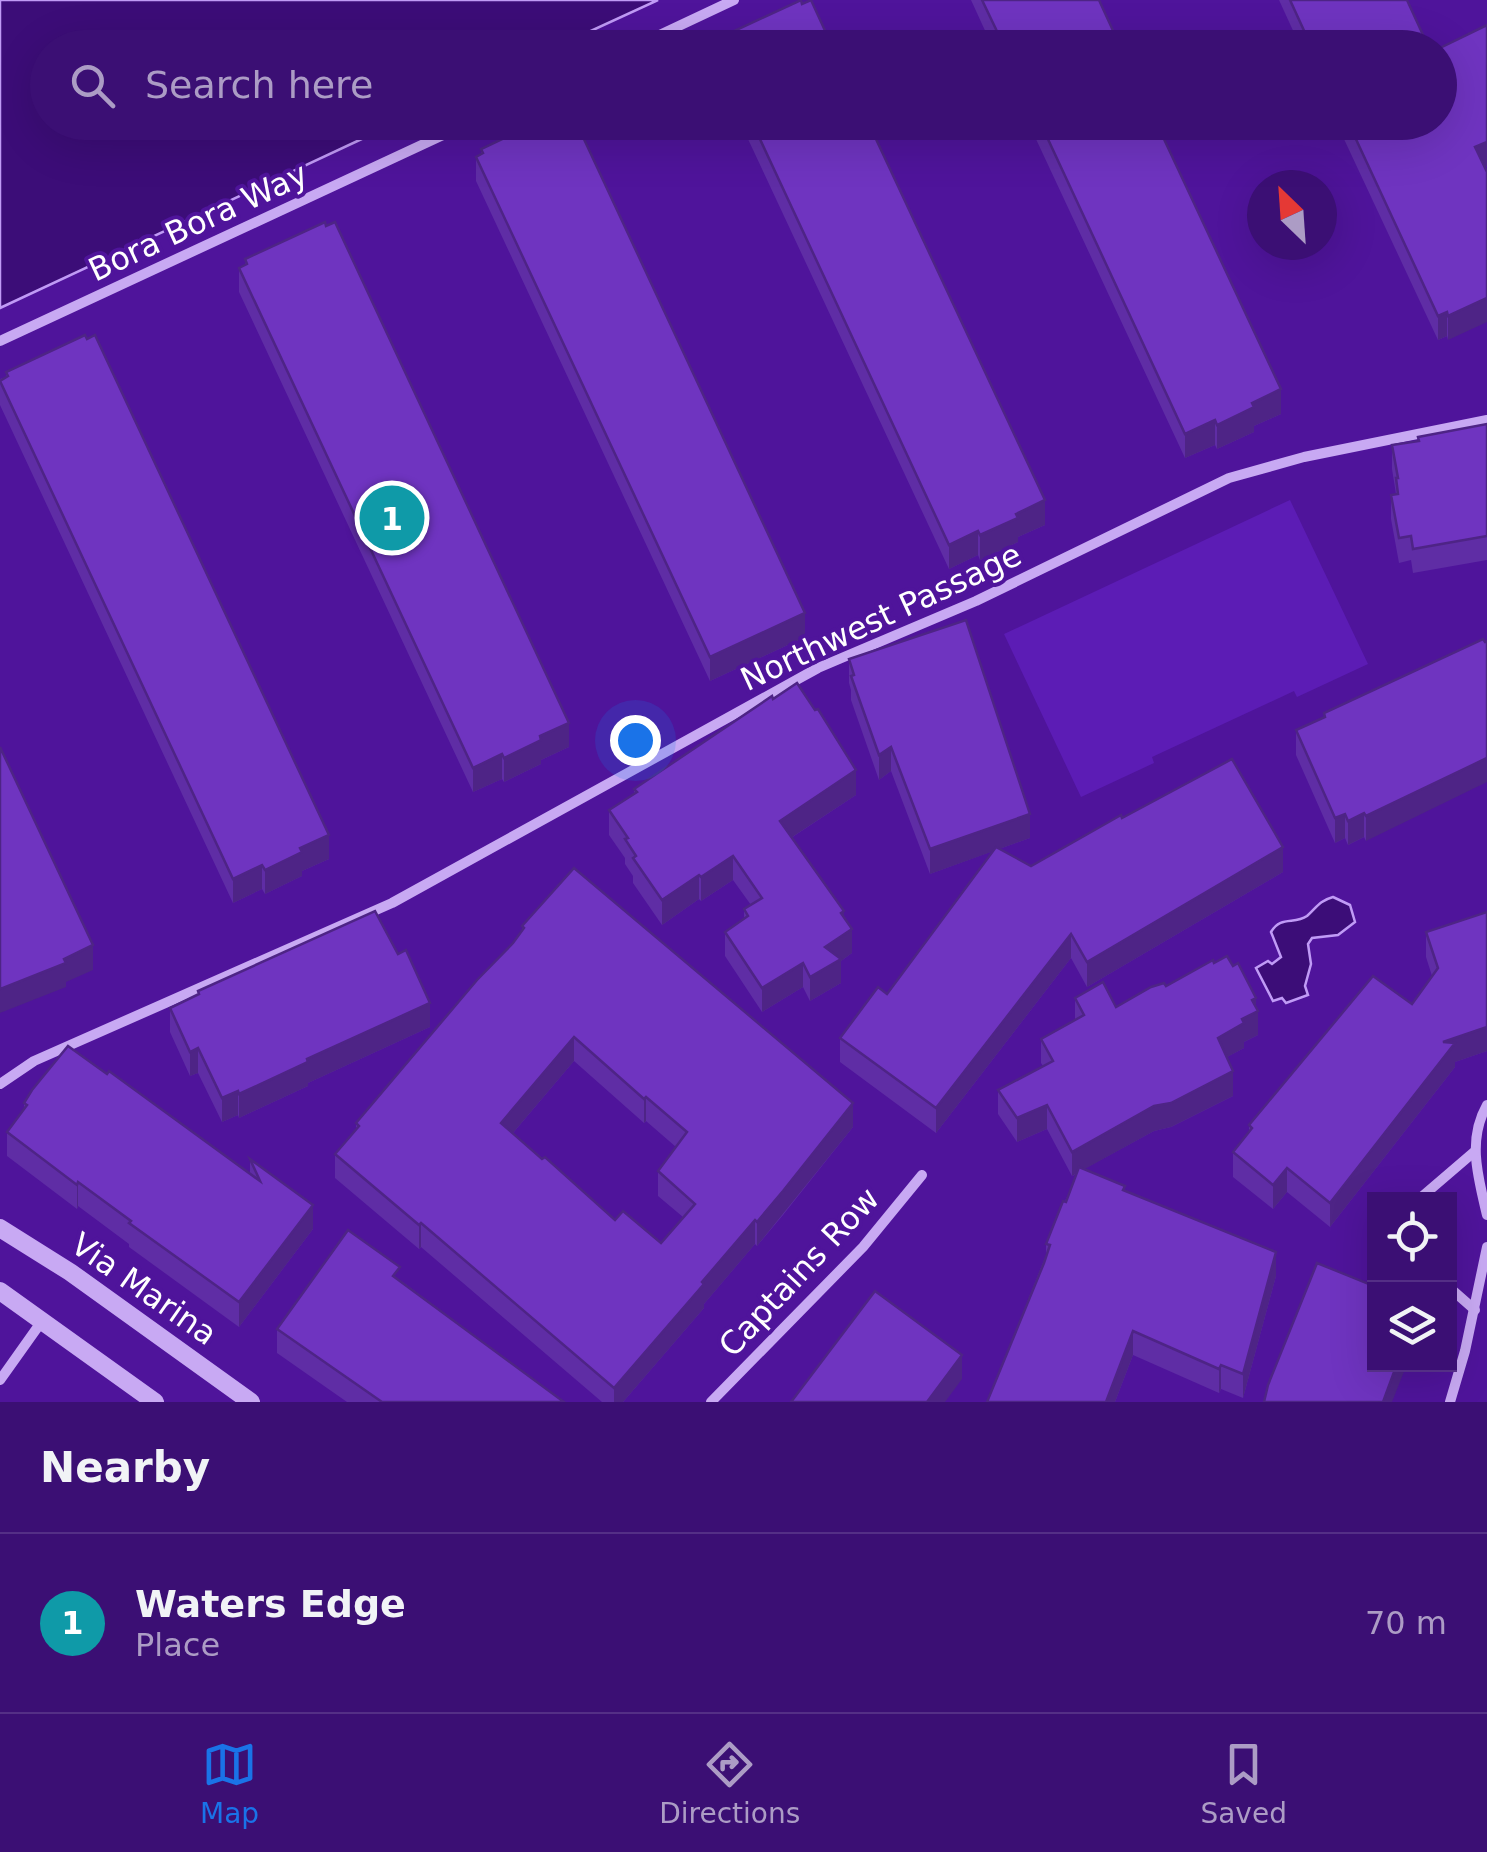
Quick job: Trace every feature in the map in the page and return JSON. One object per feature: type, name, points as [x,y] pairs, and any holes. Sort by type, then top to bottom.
[{"type":"street","points":[[670,30],[734,0]]},
{"type":"street","name":"Bora Bora Way","points":[[0,341],[432,140]]},
{"type":"street","name":"Northwest Passage","points":[[0,1084],[34,1061],[392,902],[818,668],[976,601],[1229,478],[1304,456],[1487,420]]},
{"type":"street","points":[[1487,1105],[1477,1123],[1474,1152],[1487,1215]]},
{"type":"street","points":[[1427,1192],[1474,1152]]},
{"type":"street","name":"Captains Row","points":[[711,1402],[863,1248],[922,1176]]},
{"type":"street","name":"Via Marina","points":[[0,1228],[70,1272],[252,1402]]},
{"type":"street","points":[[1450,1402],[1487,1247]]},
{"type":"street","points":[[0,1290],[155,1402]]},
{"type":"street","points":[[1457,1294],[1474,1310]]},
{"type":"street","points":[[0,1380],[42,1321]]},
{"type":"shaded area","points":[[0,0],[658,0],[593,30],[30,30],[30,140],[360,140],[0,308]]},
{"type":"shaded area","points":[[1290,500],[1368,664],[1297,697],[1294,691],[1152,757],[1154,763],[1081,797],[1004,634]]},
{"type":"shaded area","points":[[1333,897],[1350,905],[1355,922],[1338,935],[1312,938],[1308,944],[1308,995],[1286,1003],[1282,998],[1273,1001],[1256,968],[1281,957],[1271,932],[1283,922],[1307,916],[1321,902]]},
{"type":"building","points":[[801,0],[802,4],[811,0],[825,30],[736,30]]},
{"type":"building","points":[[982,0],[1099,0],[1113,30],[996,30]]},
{"type":"building","points":[[1290,0],[1407,0],[1421,30],[1304,30]]},
{"type":"building","points":[[1487,25],[1487,142],[1475,147],[1487,172],[1487,298],[1448,316],[1447,312],[1438,316],[1356,140],[1457,140],[1457,40]]},
{"type":"building","points":[[500,140],[584,140],[805,613],[710,657],[476,157],[483,153],[481,149]]},
{"type":"building","points":[[760,140],[876,140],[1045,500],[1016,514],[1018,518],[949,545]]},
{"type":"building","points":[[1048,140],[1164,140],[1281,389],[1217,425],[1215,420],[1185,434]]},
{"type":"building","points":[[325,222],[326,226],[335,222],[569,723],[504,758],[502,754],[473,768],[239,268],[247,264],[245,259]]},
{"type":"building","points":[[85,335],[87,339],[95,335],[329,835],[265,870],[262,865],[233,879],[0,381],[8,376],[6,372]]},
{"type":"building","points":[[1487,424],[1487,536],[1413,549],[1411,536],[1399,538],[1391,495],[1398,494],[1392,445]]},
{"type":"building","points":[[966,620],[1030,814],[930,849],[891,747],[879,755],[851,676],[854,675],[849,659]]},
{"type":"building","points":[[1483,639],[1487,641],[1487,758],[1366,816],[1364,813],[1348,821],[1345,814],[1335,818],[1296,730],[1325,717],[1324,713]]},
{"type":"building","points":[[797,683],[856,770],[780,821],[844,911],[841,913],[852,929],[825,947],[841,959],[810,977],[803,963],[762,988],[725,932],[748,916],[744,909],[762,898],[733,856],[662,900],[633,858],[636,856],[625,839],[628,838],[609,810],[637,792],[634,789]]},
{"type":"building","points":[[0,747],[93,945],[64,959],[66,963],[0,989]]},
{"type":"building","points":[[1232,759],[1283,847],[1087,962],[1071,934],[936,1108],[840,1038],[878,987],[887,994],[996,847],[1031,866]]},
{"type":"building","points":[[574,868],[853,1103],[614,1388],[335,1154],[359,1126],[356,1123],[513,943],[522,926]],"holes":[[[574,1037],[687,1132],[658,1171],[695,1204],[661,1243],[623,1211],[615,1220],[501,1123]]]},
{"type":"building","points":[[375,911],[398,954],[406,950],[430,1003],[239,1094],[238,1091],[222,1098],[198,1048],[190,1052],[170,1008],[199,994],[198,991]]},
{"type":"building","points":[[1487,912],[1487,1027],[1443,1042],[1455,1043],[1330,1203],[1287,1168],[1273,1185],[1233,1152],[1252,1128],[1249,1125],[1373,976],[1412,1004],[1438,968],[1426,932]]},
{"type":"building","points":[[1227,956],[1233,966],[1238,963],[1256,998],[1252,1000],[1258,1011],[1218,1038],[1233,1071],[1171,1103],[1154,1106],[1072,1152],[1047,1105],[1017,1118],[998,1090],[1053,1061],[1041,1039],[1084,1015],[1075,998],[1103,982],[1116,1007],[1151,987],[1164,983],[1166,986]]},
{"type":"building","points":[[68,1046],[107,1074],[109,1071],[260,1181],[250,1159],[313,1205],[239,1302],[7,1132],[27,1105],[24,1103],[32,1090]]},
{"type":"building","points":[[1079,1167],[1125,1186],[1123,1190],[1276,1252],[1243,1374],[1221,1365],[1219,1369],[1133,1331],[1106,1402],[987,1402]]},
{"type":"building","points":[[348,1230],[400,1267],[393,1276],[564,1402],[382,1402],[277,1329]]},
{"type":"building","points":[[1317,1263],[1367,1283],[1367,1372],[1394,1372],[1383,1402],[1264,1402]]},
{"type":"building","points":[[875,1291],[962,1355],[927,1402],[791,1402]]},
{"type":"place","name":"Waters Edge","points":[[392,518]]}]
